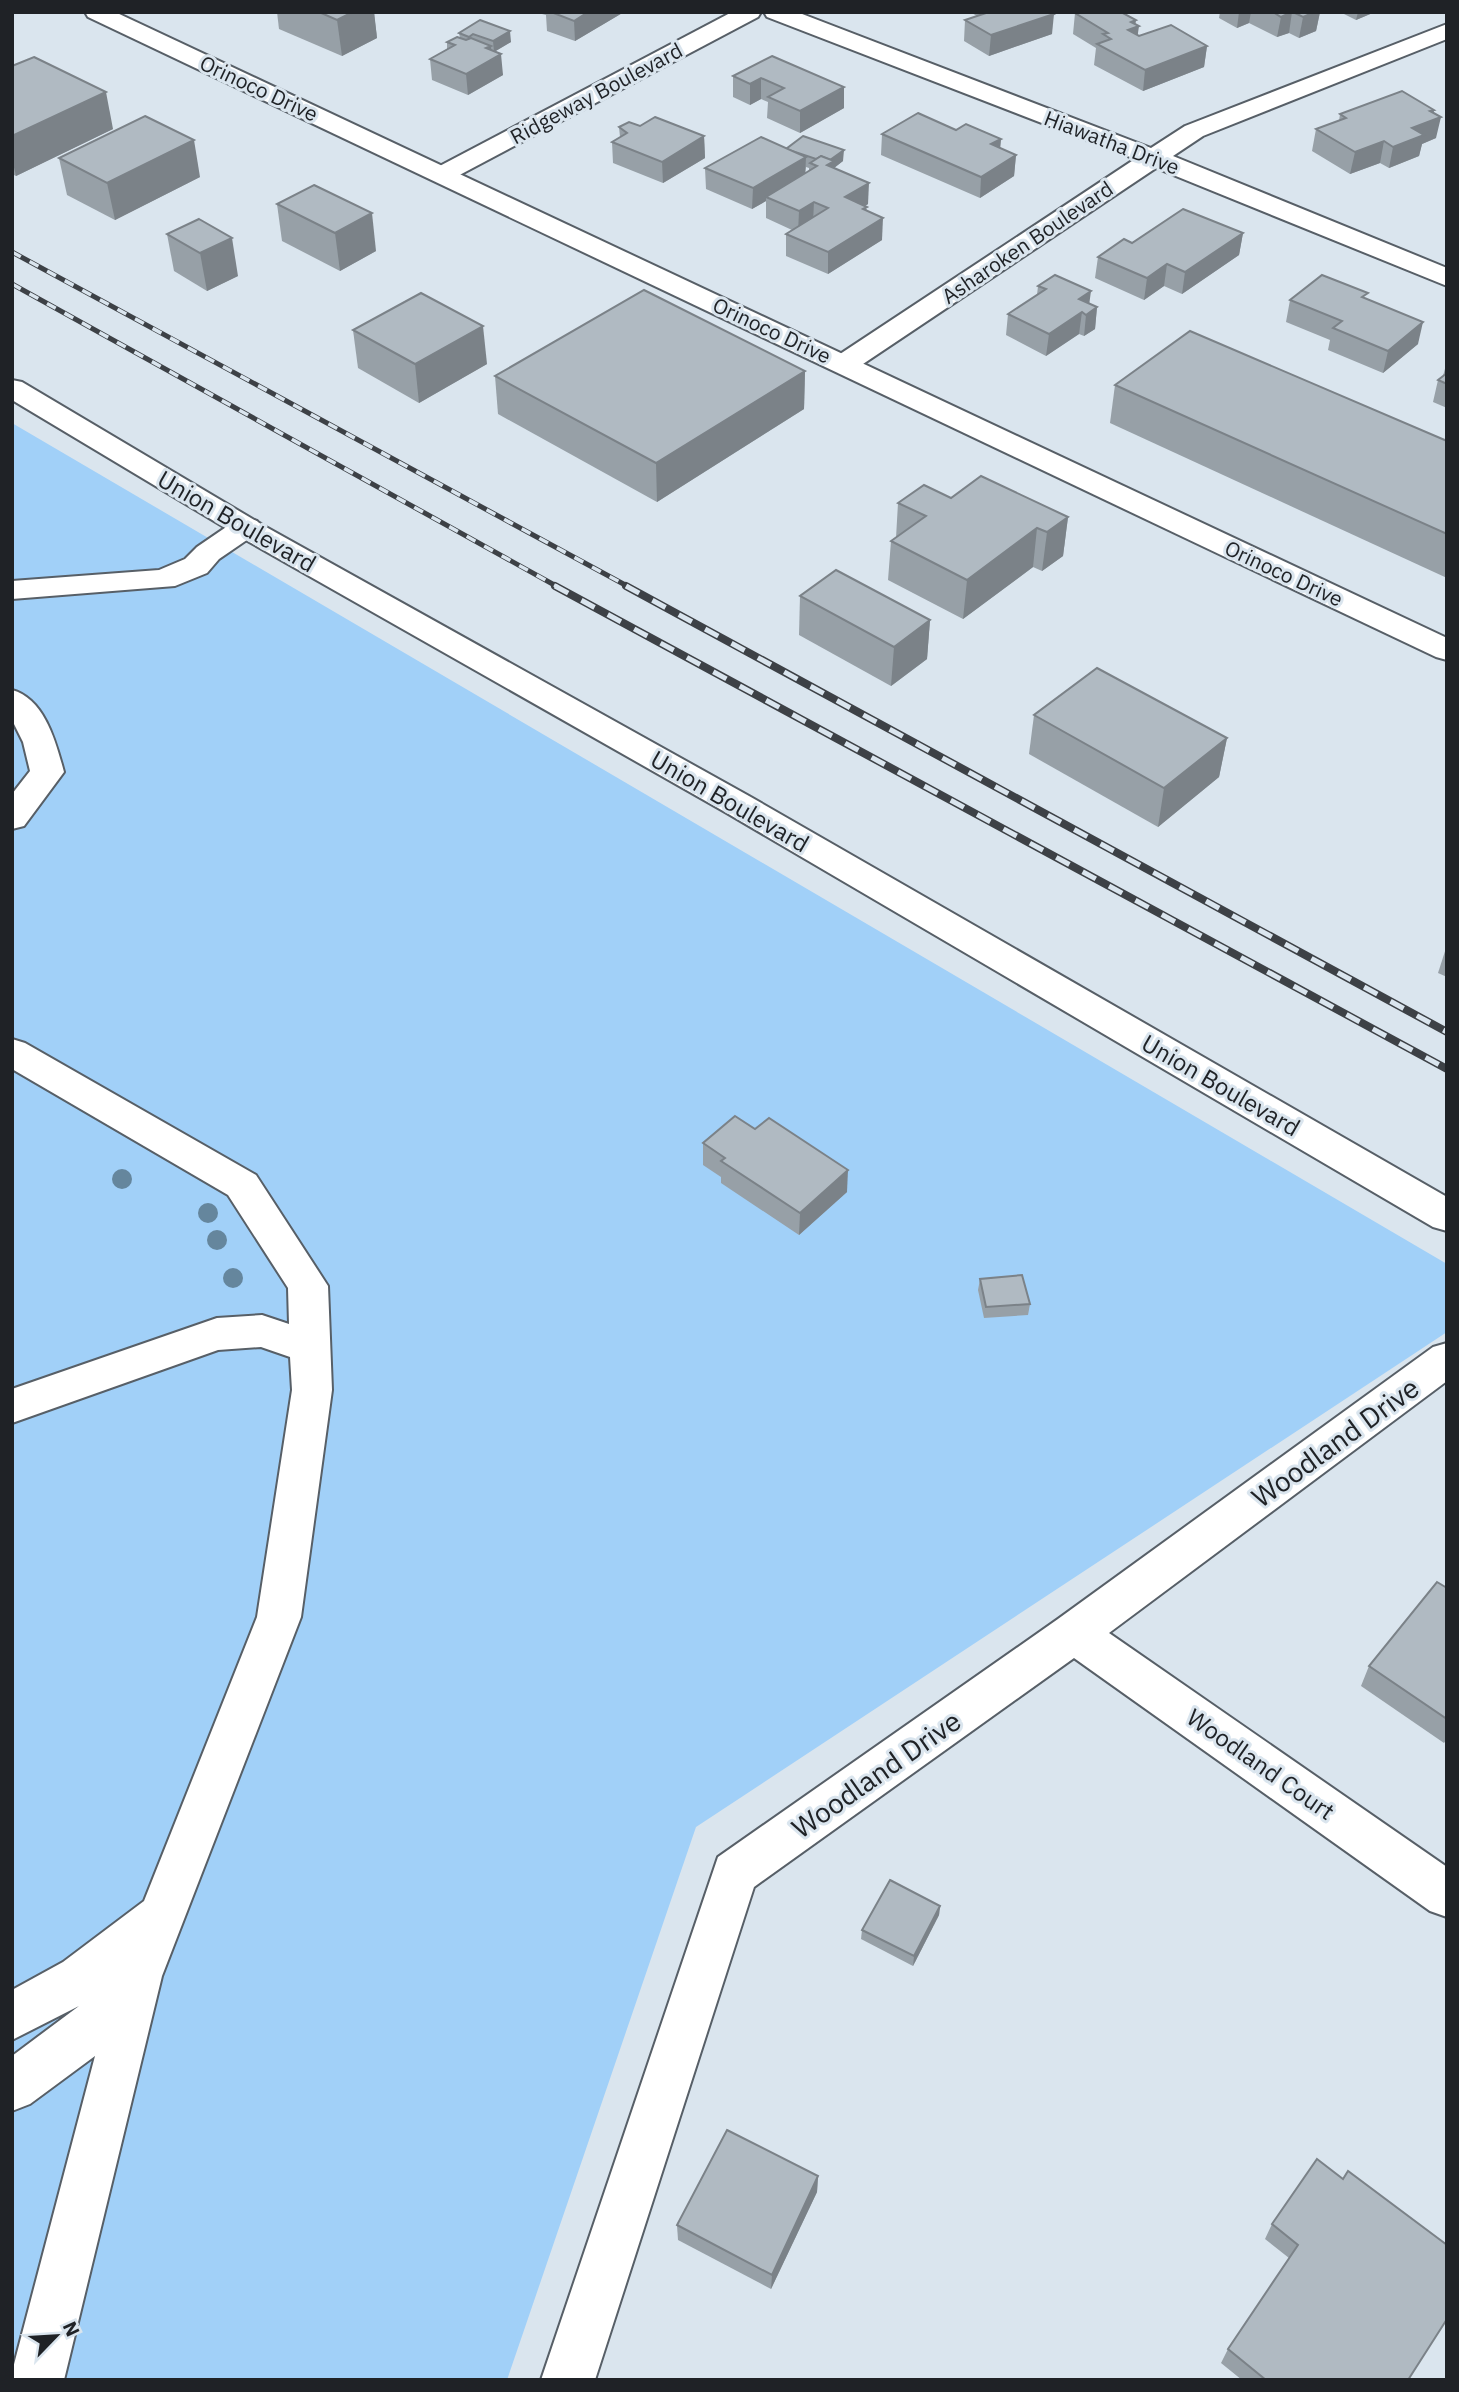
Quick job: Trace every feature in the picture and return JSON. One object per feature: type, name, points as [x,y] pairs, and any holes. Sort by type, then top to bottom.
[{"type":"street","name":"Orinoco Drive","points":[[96,12],[1447,650]]},
{"type":"street","name":"Ridgeway Boulevard","points":[[443,174],[750,12]]},
{"type":"street","name":"Hiawatha Drive","points":[[775,12],[1152,157],[1447,278]]},
{"type":"street","name":"Asharoken Boulevard","points":[[844,364],[1194,131],[1447,31]]},
{"type":"street","name":"Union Boulevard","points":[[12,388],[246,527],[737,804],[1447,1216]]},
{"type":"street","points":[[12,590],[164,579],[197,566],[208,553],[246,527]]},
{"type":"street","points":[[12,700],[25,712],[36,732],[47,772],[12,818]]},
{"type":"street","points":[[12,1052],[242,1185],[308,1286],[312,1390],[279,1617],[142,1966],[37,2380]]},
{"type":"street","points":[[12,1406],[217,1334],[262,1331],[310,1348]]},
{"type":"street","name":"Woodland Drive","points":[[568,2380],[735,1873],[1074,1633],[1447,1359]]},
{"type":"street","name":"Woodland Court","points":[[1074,1633],[1447,1895]]},
{"type":"street","points":[[12,2016],[80,1979],[162,1916]]},
{"type":"street","points":[[12,2086],[91,2029],[142,1966]]},
{"type":"shaded area","points":[[12,423],[1447,1264],[1447,1332],[696,1827],[507,2380],[12,2380]]},
{"type":"building","points":[[319,12],[353,12],[337,20]]},
{"type":"building","points":[[551,12],[588,12],[574,21]]},
{"type":"building","points":[[989,12],[1054,14],[991,35],[965,20]]},
{"type":"building","points":[[1121,12],[1136,20],[1131,22],[1139,26],[1128,30],[1139,36],[1171,25],[1207,46],[1145,70],[1097,44],[1111,39],[1103,34],[1108,33],[1075,13]]},
{"type":"building","points":[[1273,12],[1292,12],[1281,17]]},
{"type":"building","points":[[1293,12],[1315,12],[1303,17]]},
{"type":"building","points":[[480,20],[510,31],[493,41],[473,34],[469,37],[459,33]]},
{"type":"building","points":[[457,37],[466,40],[471,38],[491,46],[486,48],[501,54],[466,74],[430,59],[455,45],[447,42]]},
{"type":"building","points":[[772,56],[844,87],[800,111],[768,97],[784,88],[761,78],[750,84],[733,76]]},
{"type":"building","points":[[34,57],[106,92],[12,136],[12,66]]},
{"type":"building","points":[[1402,91],[1441,117],[1412,128],[1424,135],[1393,147],[1384,141],[1355,152],[1316,129],[1346,118],[1340,114]]},
{"type":"building","points":[[918,113],[956,130],[966,124],[1001,139],[991,144],[1016,155],[981,177],[882,134]]},
{"type":"building","points":[[145,116],[194,140],[107,183],[59,158]]},
{"type":"building","points":[[655,117],[704,136],[662,162],[612,142],[627,133],[619,127],[629,122],[640,126]]},
{"type":"building","points":[[803,136],[844,150],[830,160],[821,156],[816,159],[786,149]]},
{"type":"building","points":[[761,137],[806,157],[753,188],[705,168]]},
{"type":"building","points":[[821,156],[834,161],[827,165],[869,183],[845,197],[883,218],[828,252],[786,234],[828,208],[814,202],[799,211],[766,197],[817,166],[810,163]]},
{"type":"building","points":[[314,185],[372,213],[335,233],[277,204]]},
{"type":"building","points":[[1183,209],[1243,233],[1185,272],[1167,264],[1147,278],[1098,257],[1124,239],[1132,243]]},
{"type":"building","points":[[199,219],[232,238],[200,253],[167,234]]},
{"type":"building","points":[[1055,275],[1091,291],[1079,299],[1097,307],[1086,315],[1082,312],[1049,334],[1008,314],[1046,289],[1038,286]]},
{"type":"building","points":[[1322,275],[1368,293],[1362,297],[1423,322],[1388,351],[1333,328],[1342,321],[1290,300]]},
{"type":"building","points":[[644,290],[805,371],[656,463],[495,376]]},
{"type":"building","points":[[421,293],[483,326],[415,364],[353,330]]},
{"type":"building","points":[[1190,331],[1447,441],[1447,534],[1115,385]]},
{"type":"building","points":[[1447,373],[1447,384],[1438,380]]},
{"type":"building","points":[[981,476],[1068,517],[1047,532],[1037,528],[967,580],[891,541],[926,516],[898,503],[924,485],[951,498]]},
{"type":"building","points":[[836,570],[930,620],[894,647],[800,596]]},
{"type":"building","points":[[1097,668],[1227,738],[1164,788],[1034,715]]},
{"type":"building","points":[[735,1116],[755,1129],[769,1118],[848,1170],[800,1213],[721,1161],[725,1158],[703,1143]]},
{"type":"building","points":[[1022,1275],[1030,1304],[986,1307],[980,1279]]},
{"type":"building","points":[[1437,1582],[1447,1588],[1447,1719],[1369,1666]]},
{"type":"building","points":[[890,1880],[940,1906],[914,1956],[862,1930]]},
{"type":"building","points":[[727,2130],[818,2176],[772,2275],[677,2225]]},
{"type":"building","points":[[1317,2159],[1343,2179],[1348,2171],[1447,2245],[1447,2319],[1408,2380],[1266,2380],[1228,2349],[1298,2245],[1272,2224]]},
{"type":"railway","points":[[12,252],[629,587]]},
{"type":"railway","points":[[12,284],[558,587]]},
{"type":"railway","points":[[555,586],[1447,1069]]},
{"type":"railway","points":[[626,586],[1447,1032]]}]
